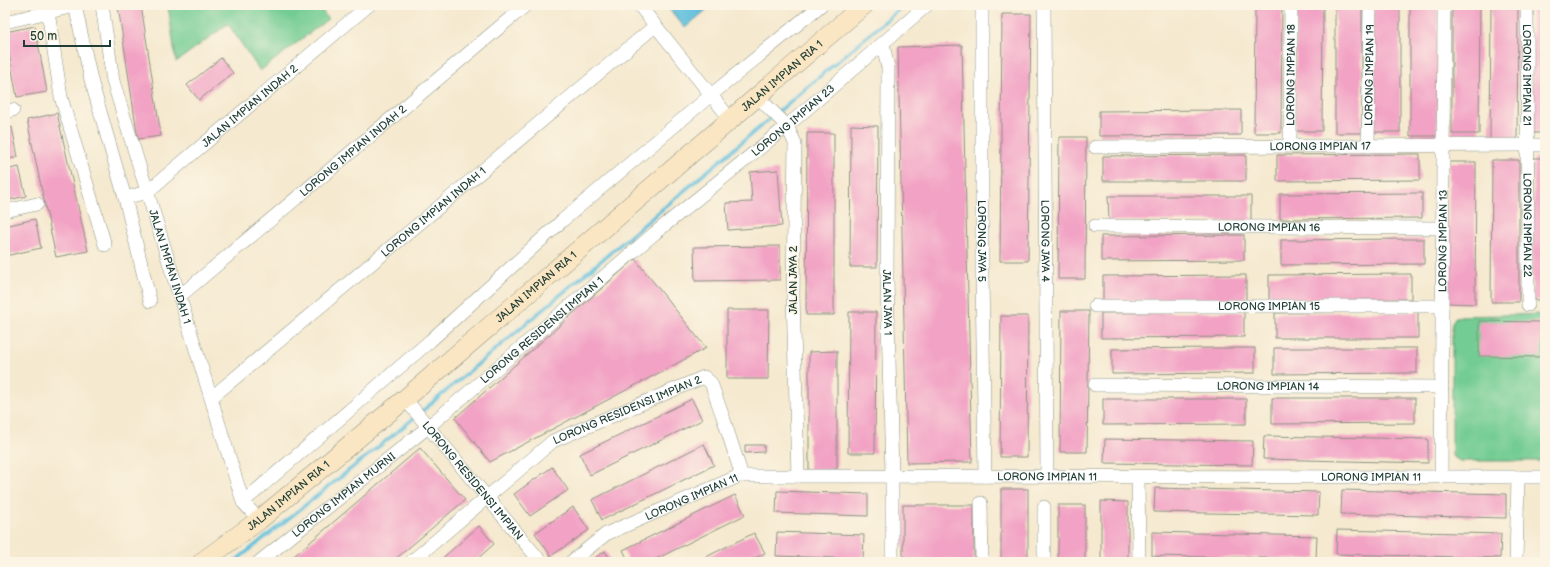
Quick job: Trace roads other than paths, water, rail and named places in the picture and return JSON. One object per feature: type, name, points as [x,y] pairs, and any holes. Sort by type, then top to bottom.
[{"type":"street","points":[[5,22],[48,8],[75,5],[91,80],[125,198],[150,302]]},
{"type":"street","name":"JALAN IMPIAN INDAH 1","points":[[102,5],[113,81],[243,502],[259,520]]},
{"type":"street","name":"JALAN IMPIAN INDAH 2","points":[[125,198],[147,192],[369,5]]},
{"type":"street","name":"LORONG IMPIAN INDAH 2","points":[[180,296],[524,5]]},
{"type":"street","points":[[638,5],[731,120]]},
{"type":"street","name":"JALAN IMPIAN RIA 1","points":[[243,502],[430,341],[563,220],[711,95],[821,5]]},
{"type":"street","name":"JALAN IMPIAN RIA 1","points":[[202,562],[409,404],[731,120],[763,102],[864,5]]},
{"type":"street","name":"LORONG IMPIAN 23","points":[[655,233],[782,122],[882,44],[927,5]]},
{"type":"street","name":"LORONG JAYA 5","points":[[982,5],[982,275],[985,476]]},
{"type":"street","name":"LORONG JAYA 4","points":[[1044,5],[1047,476]]},
{"type":"street","name":"LORONG IMPIAN 18","points":[[1290,146],[1291,5]]},
{"type":"street","name":"LORONG IMPIAN 19","points":[[1368,146],[1370,5]]},
{"type":"street","name":"LORONG IMPIAN 13","points":[[1441,477],[1444,5]]},
{"type":"street","name":"LORONG IMPIAN 21","points":[[1527,5],[1527,145]]},
{"type":"street","points":[[48,8],[61,96],[105,245]]},
{"type":"street","name":"LORONG IMPIAN INDAH 1","points":[[211,398],[655,26]]},
{"type":"street","name":"JALAN JAYA 1","points":[[882,44],[888,68],[887,280],[892,476],[892,562]]},
{"type":"street","name":"JALAN JAYA 2","points":[[763,102],[782,122],[795,142],[792,295],[798,476]]},
{"type":"street","name":"LORONG IMPIAN 22","points":[[1527,145],[1528,305]]},
{"type":"street","name":"LORONG IMPIAN 17","points":[[1095,147],[1545,145]]},
{"type":"street","points":[[5,211],[37,204]]},
{"type":"street","name":"LORONG IMPIAN 16","points":[[1095,226],[1443,228]]},
{"type":"street","name":"LORONG RESIDENSI IMPIAN 1","points":[[425,424],[655,233]]},
{"type":"street","name":"LORONG IMPIAN 15","points":[[1095,306],[1442,306]]},
{"type":"street","name":"LORONG RESIDENSI IMPIAN 2","points":[[487,498],[553,441],[704,377],[711,383],[742,476]]},
{"type":"street","name":"LORONG IMPIAN 14","points":[[1094,385],[1442,387]]},
{"type":"street","name":"LORONG RESIDENSI IMPIAN","points":[[409,404],[541,562]]},
{"type":"street","name":"LORONG IMPIAN MURNI","points":[[258,562],[425,424]]},
{"type":"street","name":"LORONG IMPIAN 11","points":[[571,562],[606,534],[739,476],[1545,477]]},
{"type":"street","points":[[1138,477],[1139,562]]},
{"type":"street","points":[[1516,562],[1518,477]]},
{"type":"street","points":[[411,562],[487,498]]},
{"type":"street","points":[[981,503],[982,562]]},
{"type":"street","points":[[1044,507],[1044,562]]},
{"type":"water","points":[[666,5],[712,5],[685,28]]},
{"type":"waterway","points":[[778,112],[904,5]]},
{"type":"waterway","points":[[234,562],[402,428],[773,116]]}]
